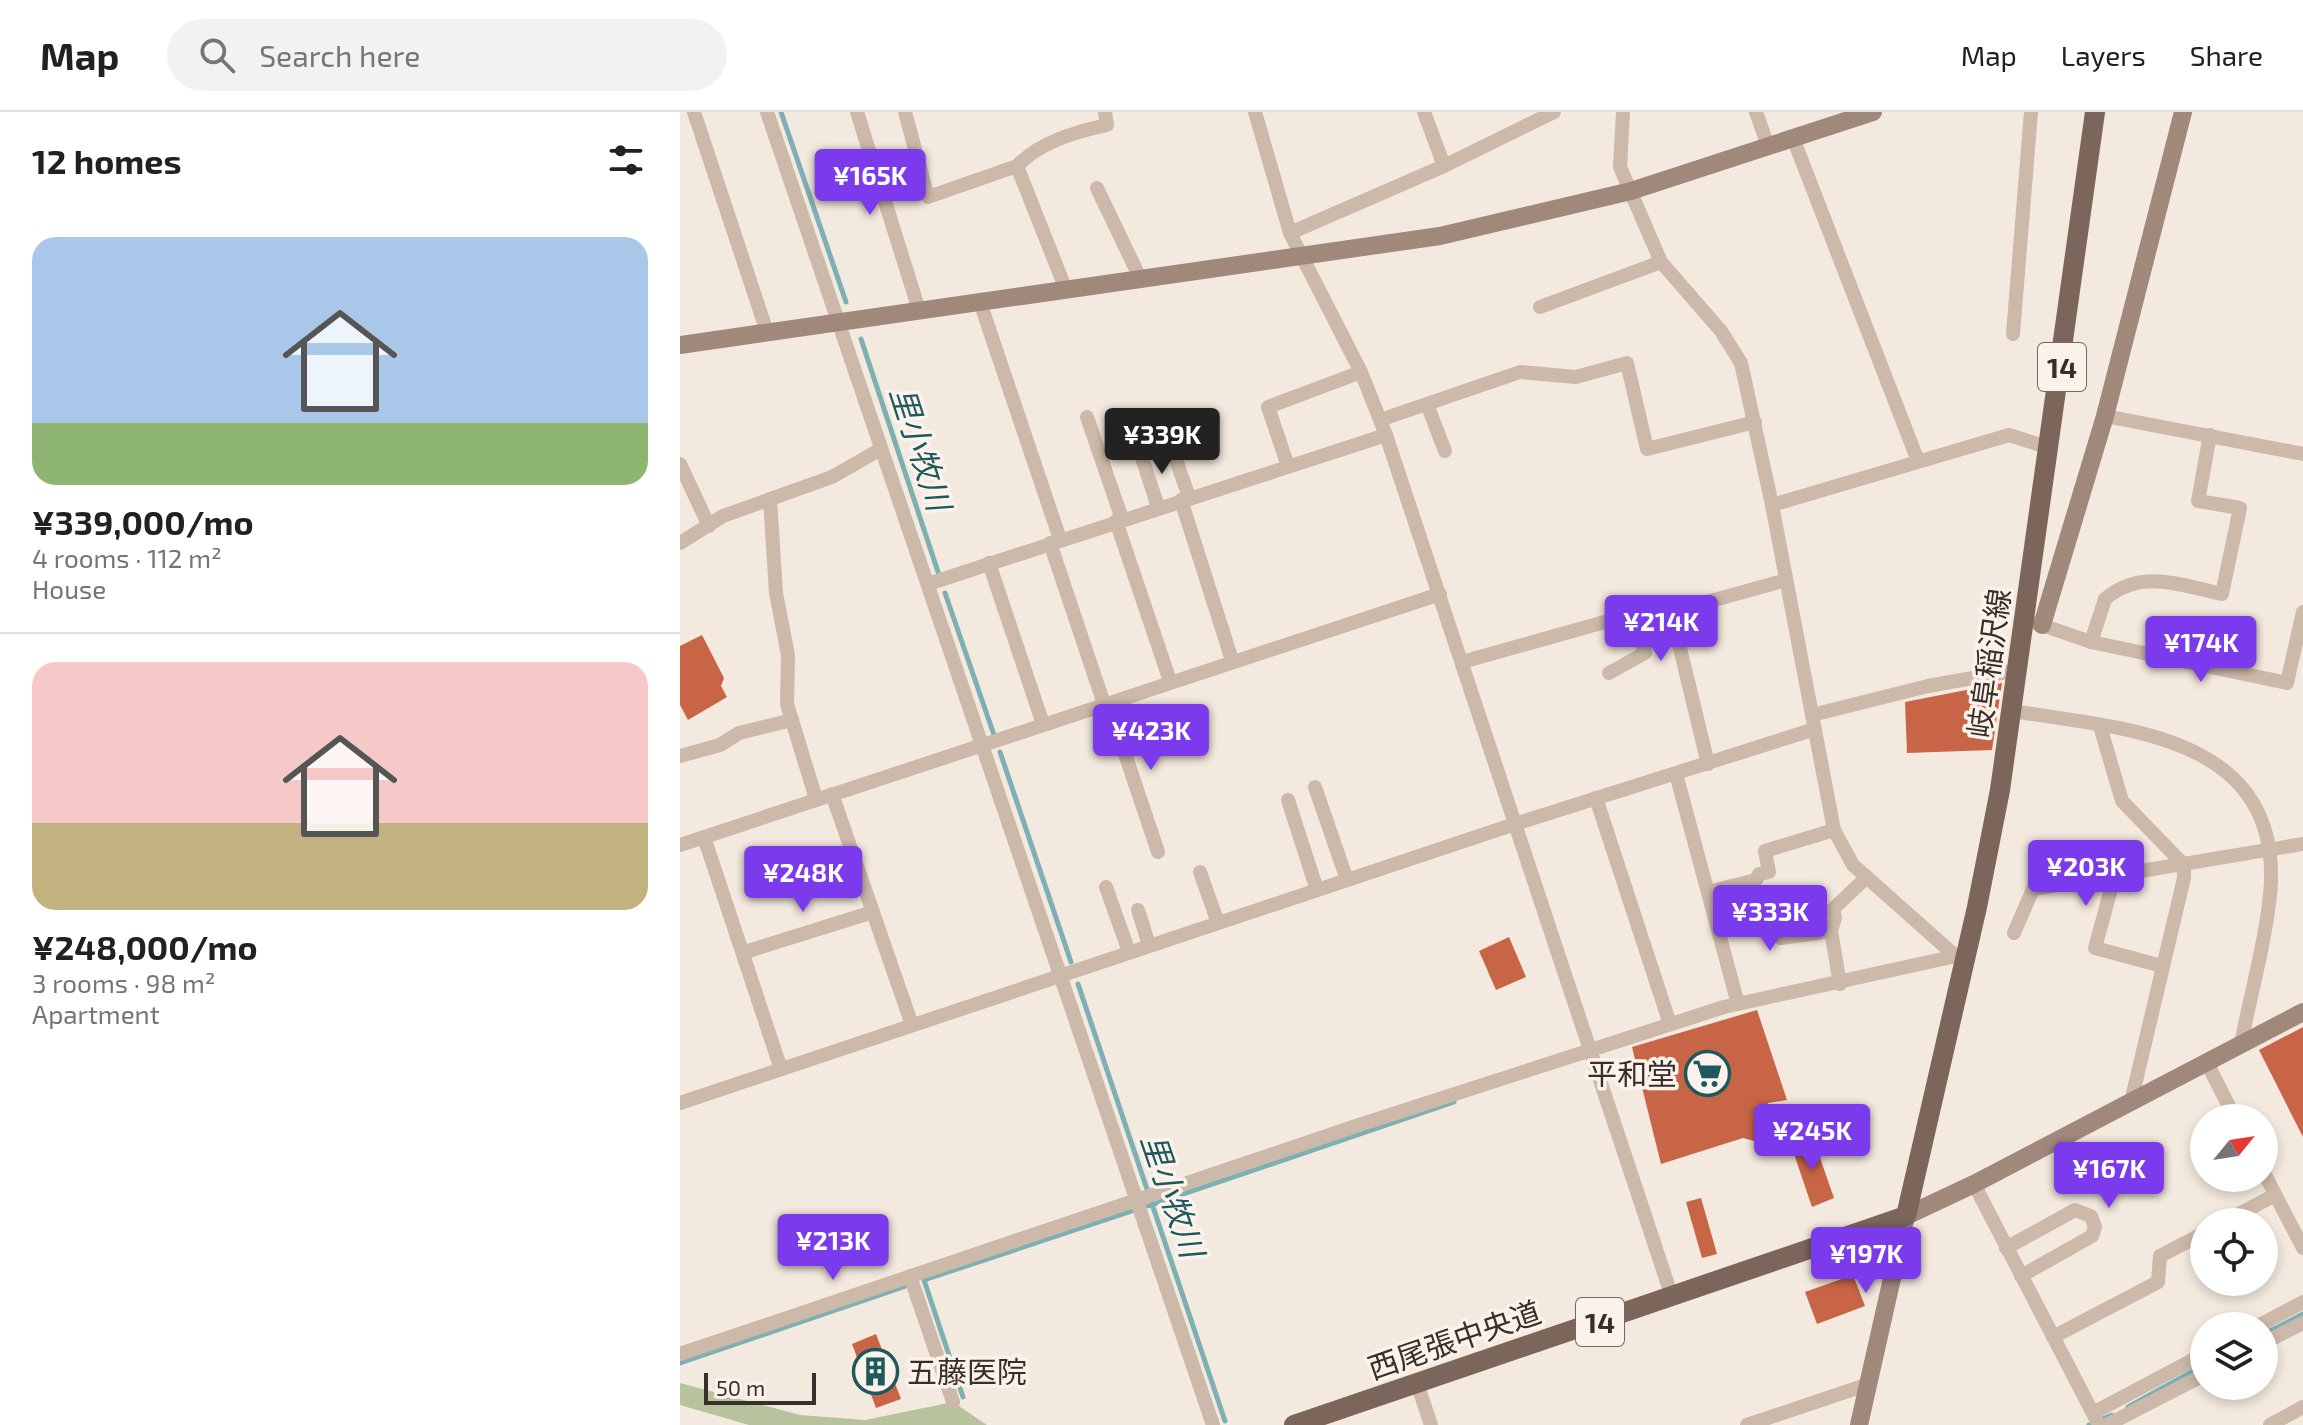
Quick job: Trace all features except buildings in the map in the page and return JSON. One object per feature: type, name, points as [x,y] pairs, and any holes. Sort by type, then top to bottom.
[{"type":"main road","name":"岐阜稲沢線","points":[[1906,1216],[2013,711],[2018,670],[2033,623],[2050,448],[2095,112]]},
{"type":"main road","name":"西尾張中央道","points":[[1294,1425],[1906,1216]]},
{"type":"street","points":[[694,112],[767,332]]},
{"type":"street","points":[[767,112],[841,321],[881,449],[1059,975],[1144,1197],[1213,1425]]},
{"type":"street","points":[[857,112],[919,310]]},
{"type":"street","points":[[905,112],[928,197],[1017,166],[1029,154],[1048,145],[1107,125],[1105,112]]},
{"type":"street","points":[[1255,112],[1290,233],[1361,372],[1386,435],[1672,1297]]},
{"type":"street","points":[[1424,112],[1444,166]]},
{"type":"street","points":[[1290,233],[1444,166],[1554,112]]},
{"type":"street","points":[[1623,112],[1620,167],[1661,262],[1721,331],[1741,363],[1772,505],[1834,830],[1853,865],[1960,960]]},
{"type":"street","points":[[1756,112],[1768,146]]},
{"type":"street","points":[[680,345],[1440,236],[1631,191],[1873,112]]},
{"type":"street","points":[[2013,334],[2031,112]]},
{"type":"street","points":[[2183,112],[2105,416],[2033,623],[2091,642],[2287,683],[2303,612]]},
{"type":"street","points":[[1793,138],[1918,461]]},
{"type":"street","points":[[1017,166],[1066,290]]},
{"type":"street","points":[[1097,188],[1140,278]]},
{"type":"street","points":[[1540,307],[1661,262]]},
{"type":"street","points":[[980,302],[1106,703],[1158,852]]},
{"type":"street","points":[[1380,420],[1520,372],[1576,377],[1627,363],[1647,449],[1755,422]]},
{"type":"street","points":[[1288,466],[1268,407],[1361,372]]},
{"type":"street","points":[[1427,404],[1445,451]]},
{"type":"street","points":[[2105,416],[2303,454]]},
{"type":"street","points":[[1087,417],[1170,681]]},
{"type":"street","points":[[1132,427],[1158,507]]},
{"type":"street","points":[[928,584],[1386,435]]},
{"type":"street","points":[[1772,505],[2009,435],[2050,448]]},
{"type":"street","points":[[2091,642],[2105,599],[2136,581],[2150,578],[2222,594],[2240,508],[2198,501],[2210,435]]},
{"type":"street","points":[[1170,442],[1232,660]]},
{"type":"street","points":[[680,543],[723,516],[832,477],[881,449]]},
{"type":"street","points":[[680,464],[709,526]]},
{"type":"street","points":[[770,499],[776,593],[788,655],[787,704],[816,799]]},
{"type":"street","points":[[989,563],[1043,724]]},
{"type":"street","points":[[1635,622],[1786,580]]},
{"type":"street","points":[[680,845],[1232,660],[1440,594]]},
{"type":"street","points":[[1671,611],[1708,764]]},
{"type":"street","points":[[1462,662],[1626,616],[1635,622],[1645,653],[1609,673]]},
{"type":"street","points":[[680,1103],[1515,824],[1708,764],[1814,722],[1928,686],[2018,670]]},
{"type":"street","points":[[2013,711],[2176,743],[2221,765],[2243,788],[2260,815],[2271,851],[2271,885],[2241,1044]]},
{"type":"street","points":[[680,756],[720,745],[739,733],[792,720]]},
{"type":"street","points":[[2100,726],[2122,801],[2184,865],[2184,878],[2131,1102]]},
{"type":"street","points":[[1676,774],[1738,1004]]},
{"type":"street","points":[[1315,787],[1347,880]]},
{"type":"street","points":[[832,794],[912,1025]]},
{"type":"street","points":[[1596,798],[1670,1024]]},
{"type":"street","points":[[1288,800],[1317,890]]},
{"type":"street","points":[[1708,892],[1756,880],[1759,874],[1769,872],[1765,851],[1834,830]]},
{"type":"street","points":[[704,837],[745,952],[781,1069]]},
{"type":"street","points":[[2014,933],[2033,889],[2114,878],[2303,844]]},
{"type":"street","points":[[1200,872],[1218,923]]},
{"type":"street","points":[[1840,984],[1831,931],[1835,918],[1833,909],[1867,877]]},
{"type":"street","points":[[2114,878],[2095,948],[2162,966]]},
{"type":"street","points":[[1106,887],[1129,952]]},
{"type":"street","points":[[1716,920],[1765,903],[1781,938],[1831,931]]},
{"type":"street","points":[[1138,910],[1149,945]]},
{"type":"street","points":[[745,952],[873,912]]},
{"type":"street","points":[[680,1354],[1670,1024],[1738,1004],[1960,960]]},
{"type":"street","name":"14","points":[[1906,1216],[1974,1184],[2303,1012]]},
{"type":"street","points":[[2207,1063],[2228,1104]]},
{"type":"street","points":[[1974,1184],[2095,1417],[2190,1362]]},
{"type":"street","points":[[2274,1192],[2303,1248]]},
{"type":"street","points":[[2250,1208],[2275,1195]]},
{"type":"street","points":[[2006,1248],[2075,1210],[2091,1216],[2095,1227],[2092,1236],[2021,1276]]},
{"type":"street","points":[[1859,1425],[1906,1216]]},
{"type":"street","points":[[2053,1337],[2158,1282],[2160,1256],[2190,1240]]},
{"type":"street","points":[[910,1276],[953,1402]]},
{"type":"street","points":[[2278,1315],[2303,1302]]},
{"type":"street","points":[[2278,1336],[2303,1323]]},
{"type":"street","points":[[2107,1425],[2190,1382]]},
{"type":"street","points":[[1417,1383],[1431,1425]]},
{"type":"street","points":[[1747,1425],[1762,1423],[1869,1384]]},
{"type":"street","points":[[2270,1425],[2303,1407]]},
{"type":"green space","points":[[680,1383],[800,1415],[865,1420],[953,1402],[987,1425],[749,1425],[680,1405]]},
{"type":"waterway","name":"里小牧川","points":[[781,112],[846,302]]},
{"type":"waterway","name":"里小牧川","points":[[861,339],[938,572]]},
{"type":"waterway","name":"里小牧川","points":[[945,593],[994,735]]},
{"type":"waterway","name":"里小牧川","points":[[1000,752],[1071,962]]},
{"type":"waterway","name":"里小牧川","points":[[1078,984],[1225,1421]]},
{"type":"waterway","points":[[1148,1206],[1454,1102]]},
{"type":"waterway","points":[[963,1397],[924,1280],[1135,1210]]},
{"type":"waterway","points":[[680,1363],[909,1285]]},
{"type":"waterway","points":[[2278,1327],[2303,1314]]},
{"type":"waterway","points":[[2128,1407],[2190,1373]]},
{"type":"waterway","points":[[2089,1425],[2112,1415]]},
{"type":"place","name":"平和堂","points":[[1708,1073]]},
{"type":"place","name":"五藤医院","points":[[876,1371]]}]
